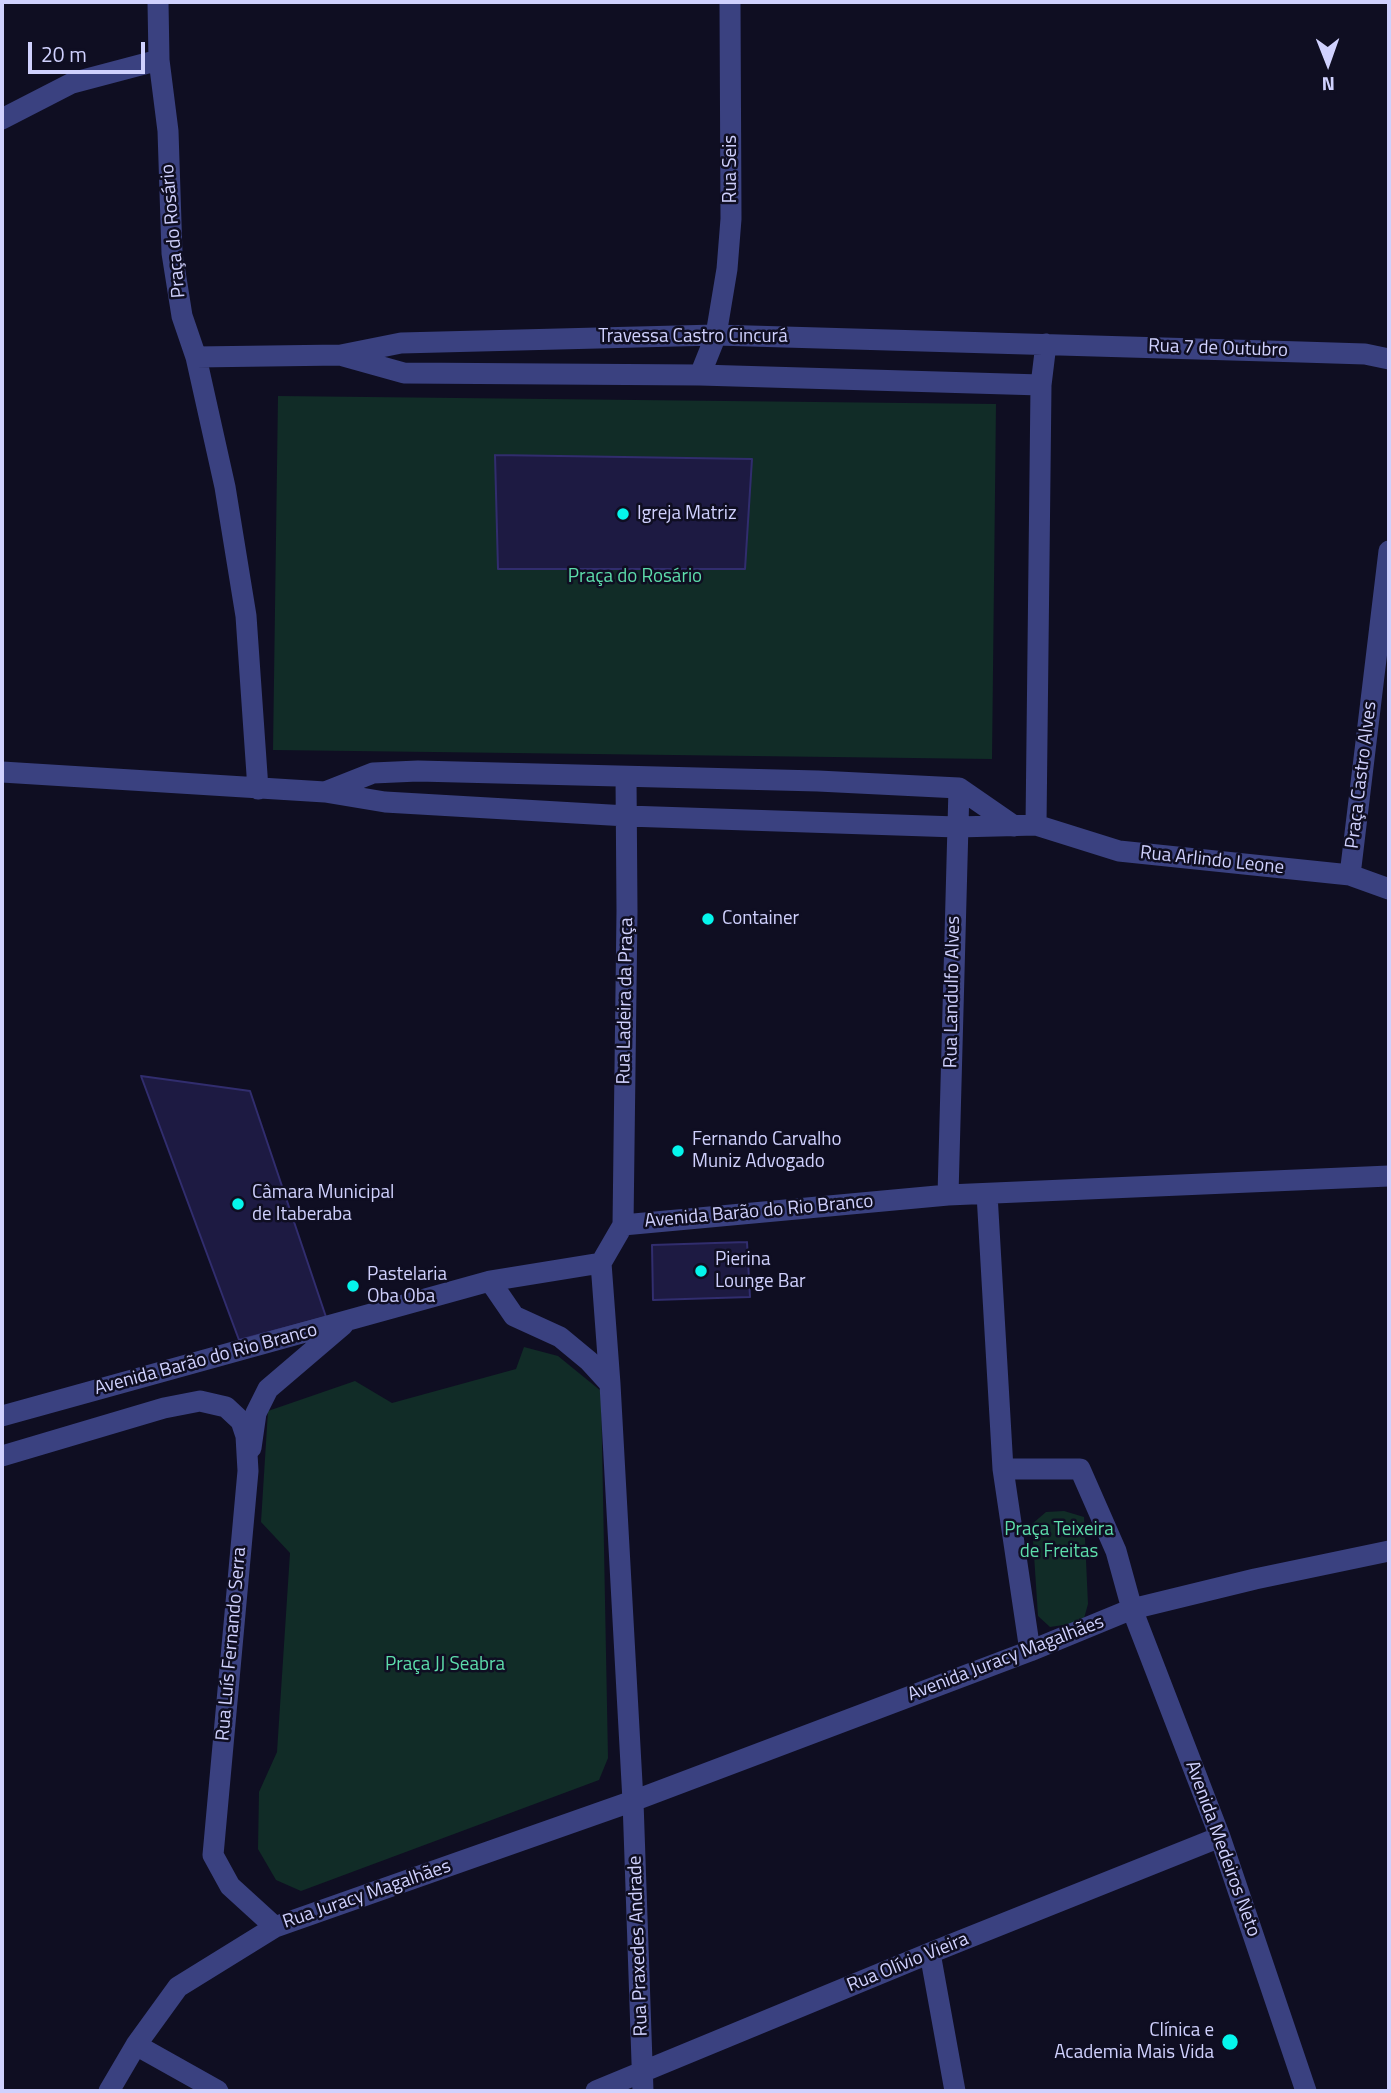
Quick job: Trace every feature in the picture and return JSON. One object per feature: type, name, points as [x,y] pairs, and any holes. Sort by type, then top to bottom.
[{"type":"street","name":"Praça do Rosário","points":[[158,2],[159,60],[168,131],[172,253],[182,316],[196,357],[225,487],[246,616],[258,789]]},
{"type":"street","name":"Rua Seis","points":[[700,375],[716,335],[727,269],[731,219],[730,2]]},
{"type":"street","points":[[2,119],[72,83],[159,60]]},
{"type":"street","name":"Travessa Castro Cincurá","points":[[196,357],[341,355],[401,343],[716,335],[1046,344]]},
{"type":"street","points":[[2,772],[325,792],[386,802],[627,816],[957,827],[1036,825],[1041,385],[1046,344]]},
{"type":"street","name":"Rua 7 de Outubro","points":[[1046,344],[1352,354],[1389,359]]},
{"type":"street","name":"Travessa Castro Cincurá","points":[[341,355],[404,373],[700,375],[1041,385]]},
{"type":"street","name":"Praça Castro Alves","points":[[1350,875],[1389,551]]},
{"type":"street","points":[[325,792],[373,773],[479,772],[818,781],[958,789],[1014,826]]},
{"type":"street","name":"Rua Ladeira da Praça","points":[[623,1224],[626,777]]},
{"type":"street","name":"Rua Landulfo Alves","points":[[948,1195],[958,789]]},
{"type":"street","name":"Rua Arlindo Leone","points":[[1036,825],[1119,851],[1350,875],[1389,890]]},
{"type":"street","name":"Avenida Barão do Rio Branco","points":[[2,1416],[490,1281],[601,1263],[623,1224],[948,1195],[1389,1176]]},
{"type":"street","points":[[987,1194],[1003,1469],[1030,1651]]},
{"type":"street","points":[[601,1263],[633,1801]]},
{"type":"street","points":[[490,1281],[514,1316],[559,1337],[589,1361],[610,1384]]},
{"type":"street","points":[[248,1471],[256,1413],[268,1389],[347,1322]]},
{"type":"street","name":"Rua Luís Fernando Serra","points":[[164,1408],[200,1401],[226,1407],[240,1421],[246,1436],[248,1471],[213,1855],[229,1886],[275,1927]]},
{"type":"street","name":"Avenida Barão do Rio Branco","points":[[2,1456],[164,1408]]},
{"type":"street","points":[[1003,1469],[1080,1469],[1116,1550],[1132,1609]]},
{"type":"street","name":"Avenida Juracy Magalhães","points":[[633,1801],[1030,1651],[1132,1609],[1255,1579],[1389,1551]]},
{"type":"street","name":"Avenida Medeiros Neto","points":[[1132,1609],[1220,1837],[1306,2091]]},
{"type":"street","name":"Rua Juracy Magalhães","points":[[136,2045],[178,1987],[275,1927],[633,1801]]},
{"type":"street","name":"Rua Praxedes Andrade","points":[[633,1801],[643,2082]]},
{"type":"street","name":"Rua Olívio Vieira","points":[[596,2091],[643,2082],[930,1953],[1220,1837]]},
{"type":"street","points":[[930,1953],[955,2091]]},
{"type":"street","points":[[109,2091],[136,2045],[218,2091]]},
{"type":"green space","name":"Praça do Rosário","points":[[278,396],[996,404],[992,759],[273,750]]},
{"type":"green space","name":"Praça JJ Seabra","points":[[524,1347],[558,1356],[601,1391],[608,1758],[599,1780],[301,1891],[276,1880],[258,1849],[259,1792],[277,1752],[290,1553],[261,1522],[268,1411],[355,1381],[392,1403],[516,1369]]},
{"type":"green space","name":"Praça Teixeira de Freitas","points":[[1064,1511],[1084,1517],[1088,1604],[1083,1622],[1050,1627],[1038,1616],[1032,1524],[1046,1512]]},
{"type":"building","name":"Igreja Matriz","points":[[495,455],[752,459],[745,569],[498,569]]},
{"type":"building","name":"Câmara Municipal de Itaberaba","points":[[141,1076],[250,1091],[326,1317],[239,1340]]},
{"type":"building","name":"Pierina Lounge Bar","points":[[747,1242],[750,1297],[653,1300],[652,1245]]},
{"type":"place","name":"Igreja Matriz","points":[[623,514]]},
{"type":"place","name":"Container","points":[[708,919]]},
{"type":"place","name":"Fernando Carvalho Muniz Advogado","points":[[678,1151]]},
{"type":"place","name":"Câmara Municipal de Itaberaba","points":[[238,1204]]},
{"type":"place","name":"Pierina Lounge Bar","points":[[701,1271]]},
{"type":"place","name":"Pastelaria Oba Oba","points":[[353,1286]]},
{"type":"place","name":"Clínica e Academia Mais Vida","points":[[1230,2042]]}]
